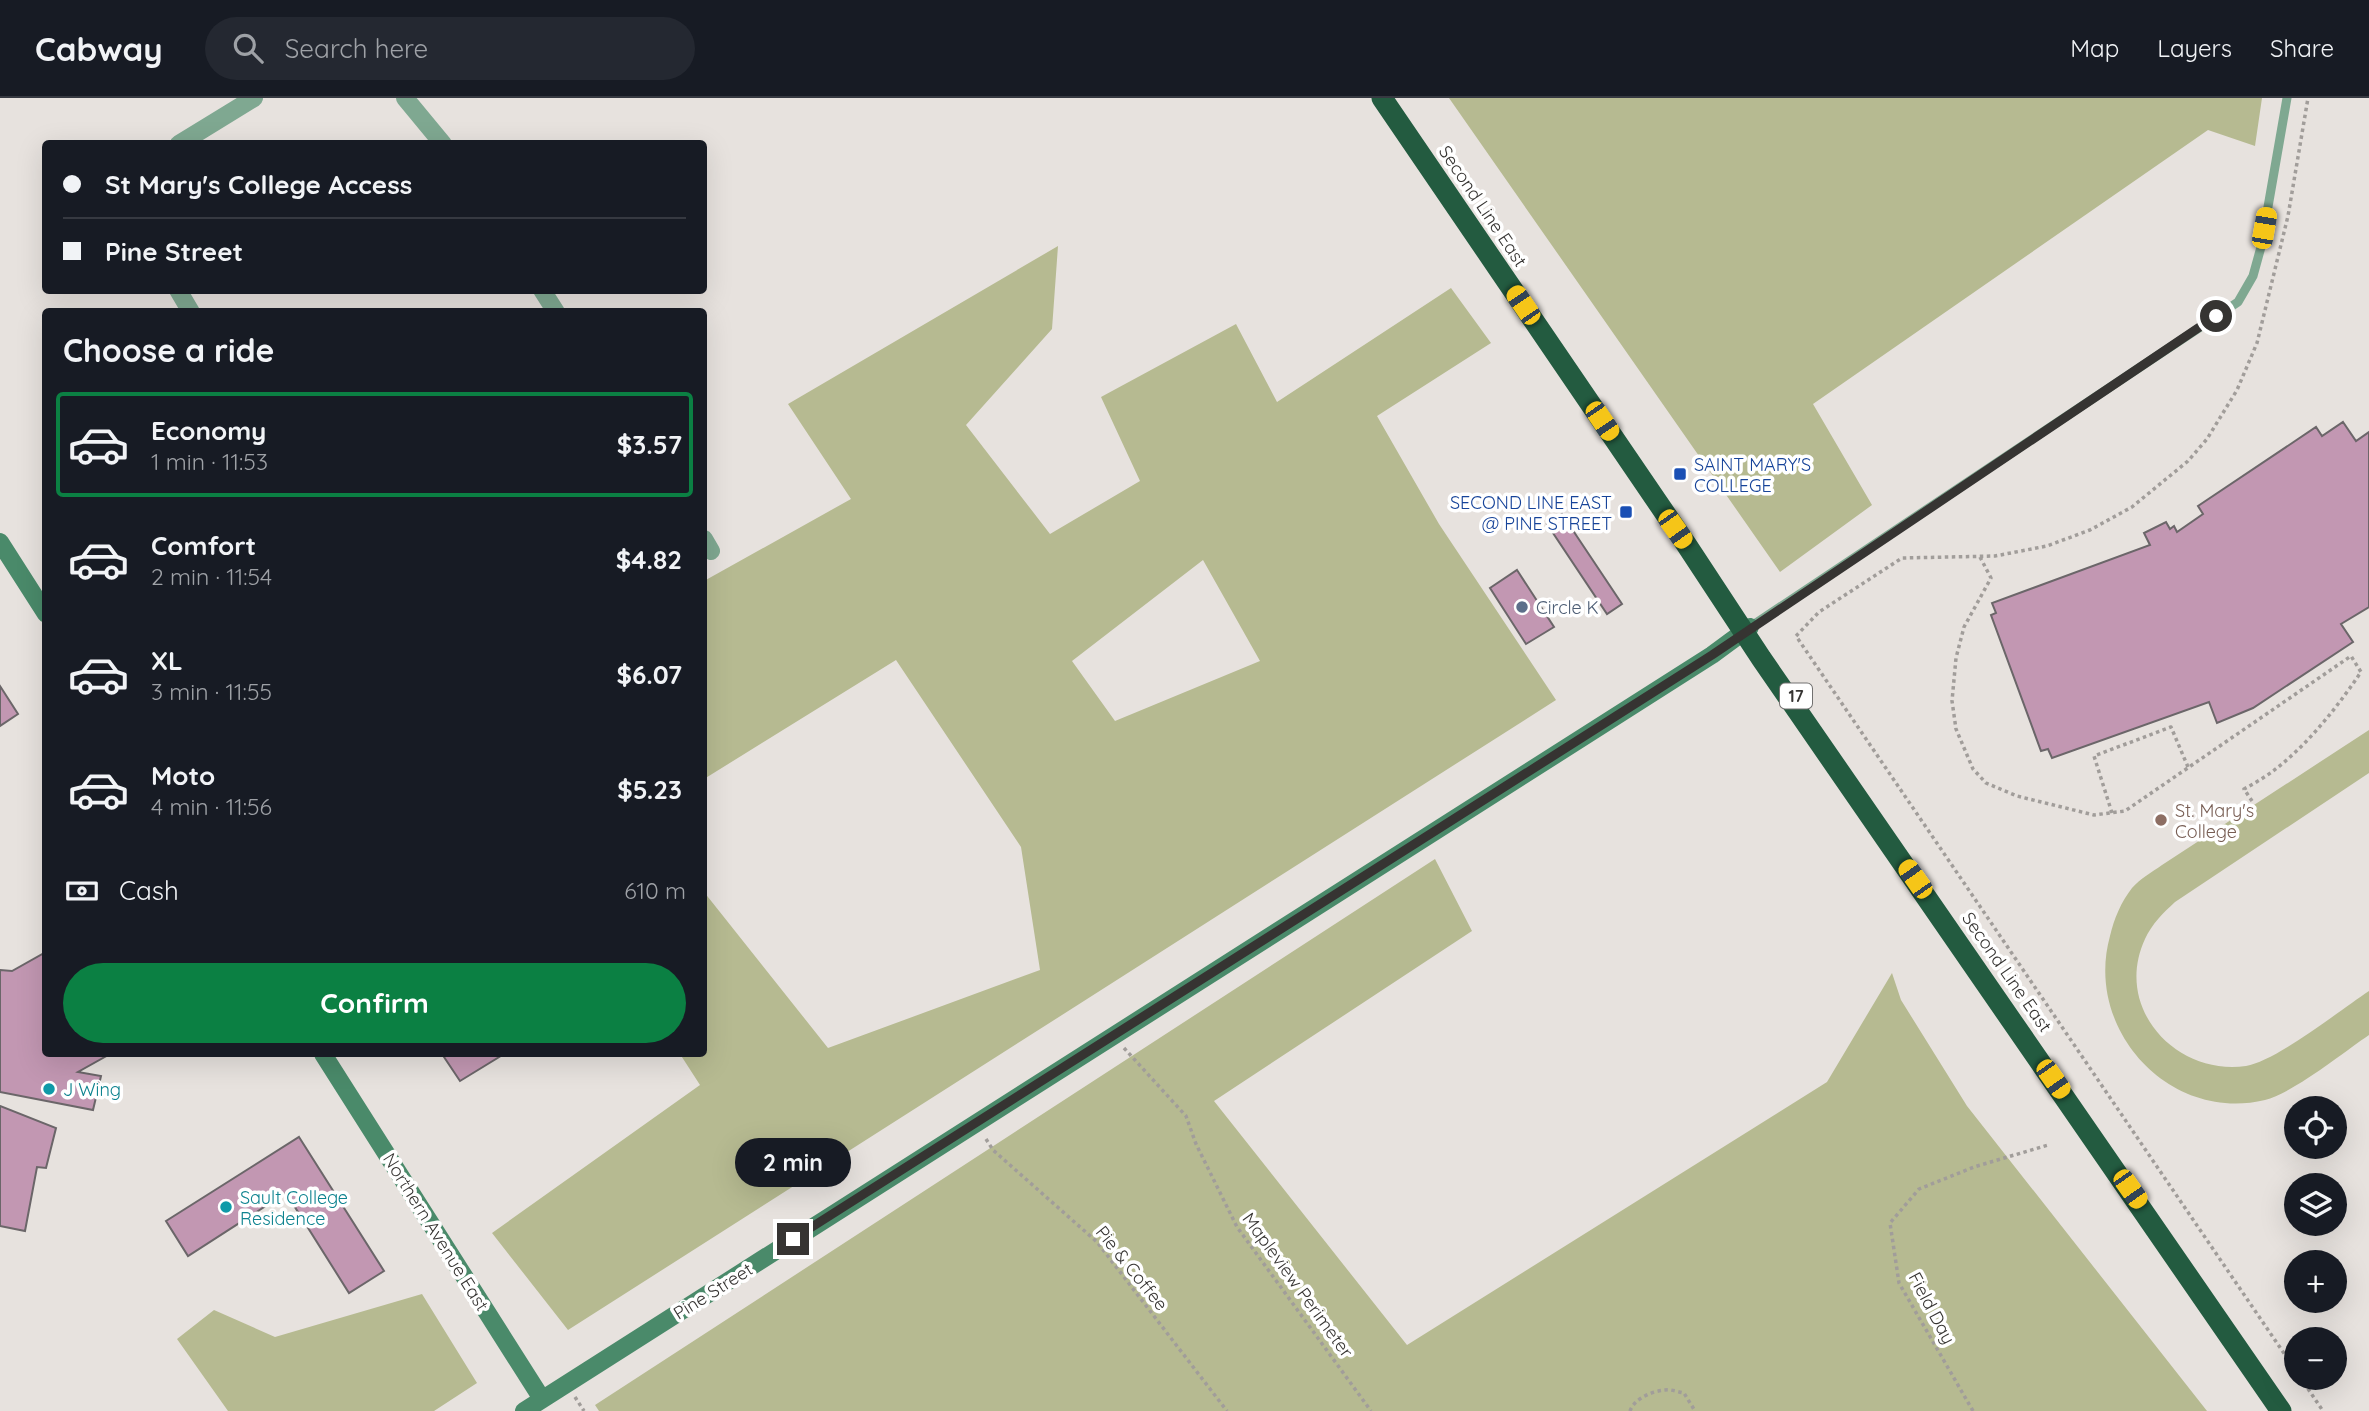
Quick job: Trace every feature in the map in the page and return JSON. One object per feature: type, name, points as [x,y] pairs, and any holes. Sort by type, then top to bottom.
[{"type":"highway","name":"Second Line East","points":[[1382,98],[1664,513],[1747,630],[1837,768],[2281,1411]]},
{"type":"street","points":[[186,140],[254,98]]},
{"type":"street","points":[[405,98],[440,140]]},
{"type":"street","points":[[0,542],[42,608]]},
{"type":"street","name":"Pine Street","points":[[524,1411],[546,1405],[975,1124],[1747,630]]},
{"type":"street","name":"Northern Avenue East","points":[[325,1057],[546,1405]]},
{"type":"lane","points":[[1747,630],[2238,302],[2253,276],[2261,247],[2287,98]]},
{"type":"path","points":[[2284,1353],[1796,636],[1819,612],[1902,558],[1980,558],[2047,546],[2090,530],[2132,507],[2188,461],[2207,439],[2237,390],[2257,343],[2288,216],[2308,98]]},
{"type":"path","points":[[1980,558],[1991,578],[1964,627],[1956,658],[1952,701],[1956,729],[1973,769],[1997,790],[2017,796],[2094,815],[2125,811],[2351,656],[2361,672],[2342,701],[2277,768],[2245,789],[2254,804]]},
{"type":"path","points":[[2112,813],[2094,756],[2171,727],[2188,767]]},
{"type":"path","name":"Mapleview Perimeter","points":[[1113,1035],[1186,1116],[1196,1144],[1237,1227],[1371,1411]]},
{"type":"path","name":"Pie & Coffee","points":[[975,1124],[993,1150],[1097,1242],[1227,1411]]},
{"type":"path","name":"Field Day","points":[[1973,1411],[1899,1283],[1890,1223],[1919,1189],[1974,1167],[2048,1145]]},
{"type":"path","points":[[1630,1411],[1632,1405],[1643,1396],[1666,1390],[1684,1393],[1695,1411]]},
{"type":"path","points":[[2309,1390],[2323,1411]]},
{"type":"green space","points":[[1449,98],[2262,98],[2255,146],[2208,130],[1813,404],[1872,505],[1780,572]]},
{"type":"green space","points":[[1058,246],[1052,329],[966,425],[1050,534],[1140,481],[1101,397],[1236,324],[1277,402],[1451,288],[1491,343],[1377,416],[1439,524],[1556,700],[568,1330],[492,1233],[700,1085],[682,1057],[707,1057],[707,896],[828,1048],[1040,970],[1021,847],[896,660],[707,777],[707,579],[851,499],[788,404]],"holes":[[[1203,560],[1260,661],[1115,721],[1072,661]]]},
{"type":"green space","points":[[2369,730],[2369,773],[2175,902],[2158,919],[2145,939],[2137,965],[2137,989],[2144,1012],[2157,1032],[2175,1048],[2196,1060],[2220,1066],[2246,1066],[2274,1055],[2369,991],[2369,1035],[2304,1081],[2265,1100],[2230,1103],[2197,1097],[2167,1083],[2142,1062],[2122,1035],[2110,1004],[2105,971],[2110,936],[2124,899],[2135,885],[2150,873]]},
{"type":"green space","points":[[1435,859],[1472,931],[1214,1101],[1407,1345],[1827,1082],[1892,973],[1901,1000],[1967,1106],[2207,1411],[599,1411],[595,1405]]},
{"type":"green space","points":[[422,1294],[477,1383],[434,1411],[228,1411],[177,1339],[214,1310],[275,1337]]},
{"type":"building","points":[[2343,422],[2356,441],[2369,432],[2369,607],[2341,624],[2353,642],[2253,708],[2217,723],[2209,702],[2052,758],[2048,749],[2041,751],[1991,615],[1996,613],[1992,603],[2150,545],[2144,533],[2166,522],[2170,529],[2174,526],[2177,532],[2203,514],[2198,506],[2316,427],[2322,436]]},
{"type":"building","points":[[1562,514],[1622,604],[1607,614],[1547,524]]},
{"type":"building","name":"Circle K","points":[[1517,570],[1554,627],[1526,644],[1490,588]]},
{"type":"building","points":[[0,686],[18,714],[0,726]]},
{"type":"building","points":[[42,954],[42,1057],[105,1057],[78,1072],[101,1076],[93,1110],[0,1092],[0,970],[12,971]]},
{"type":"building","points":[[444,1057],[499,1057],[460,1081]]},
{"type":"building","points":[[0,1106],[56,1128],[46,1168],[37,1167],[25,1231],[0,1226]]},
{"type":"building","name":"Sault College Residence","points":[[299,1137],[384,1271],[349,1293],[286,1193],[188,1256],[166,1221]]},
{"type":"place","name":"SAINT MARY'S COLLEGE","points":[[1680,474]]},
{"type":"place","name":"SECOND LINE EAST @ PINE STREET","points":[[1626,512]]},
{"type":"place","name":"Circle K","points":[[1522,607]]},
{"type":"place","name":"St. Mary's College","points":[[2161,820]]},
{"type":"place","name":"J Wing","points":[[49,1089]]},
{"type":"place","name":"Sault College Residence","points":[[226,1207]]},
{"type":"route","points":[[793,1239],[1712,655],[1900,526],[2216,316]]}]
